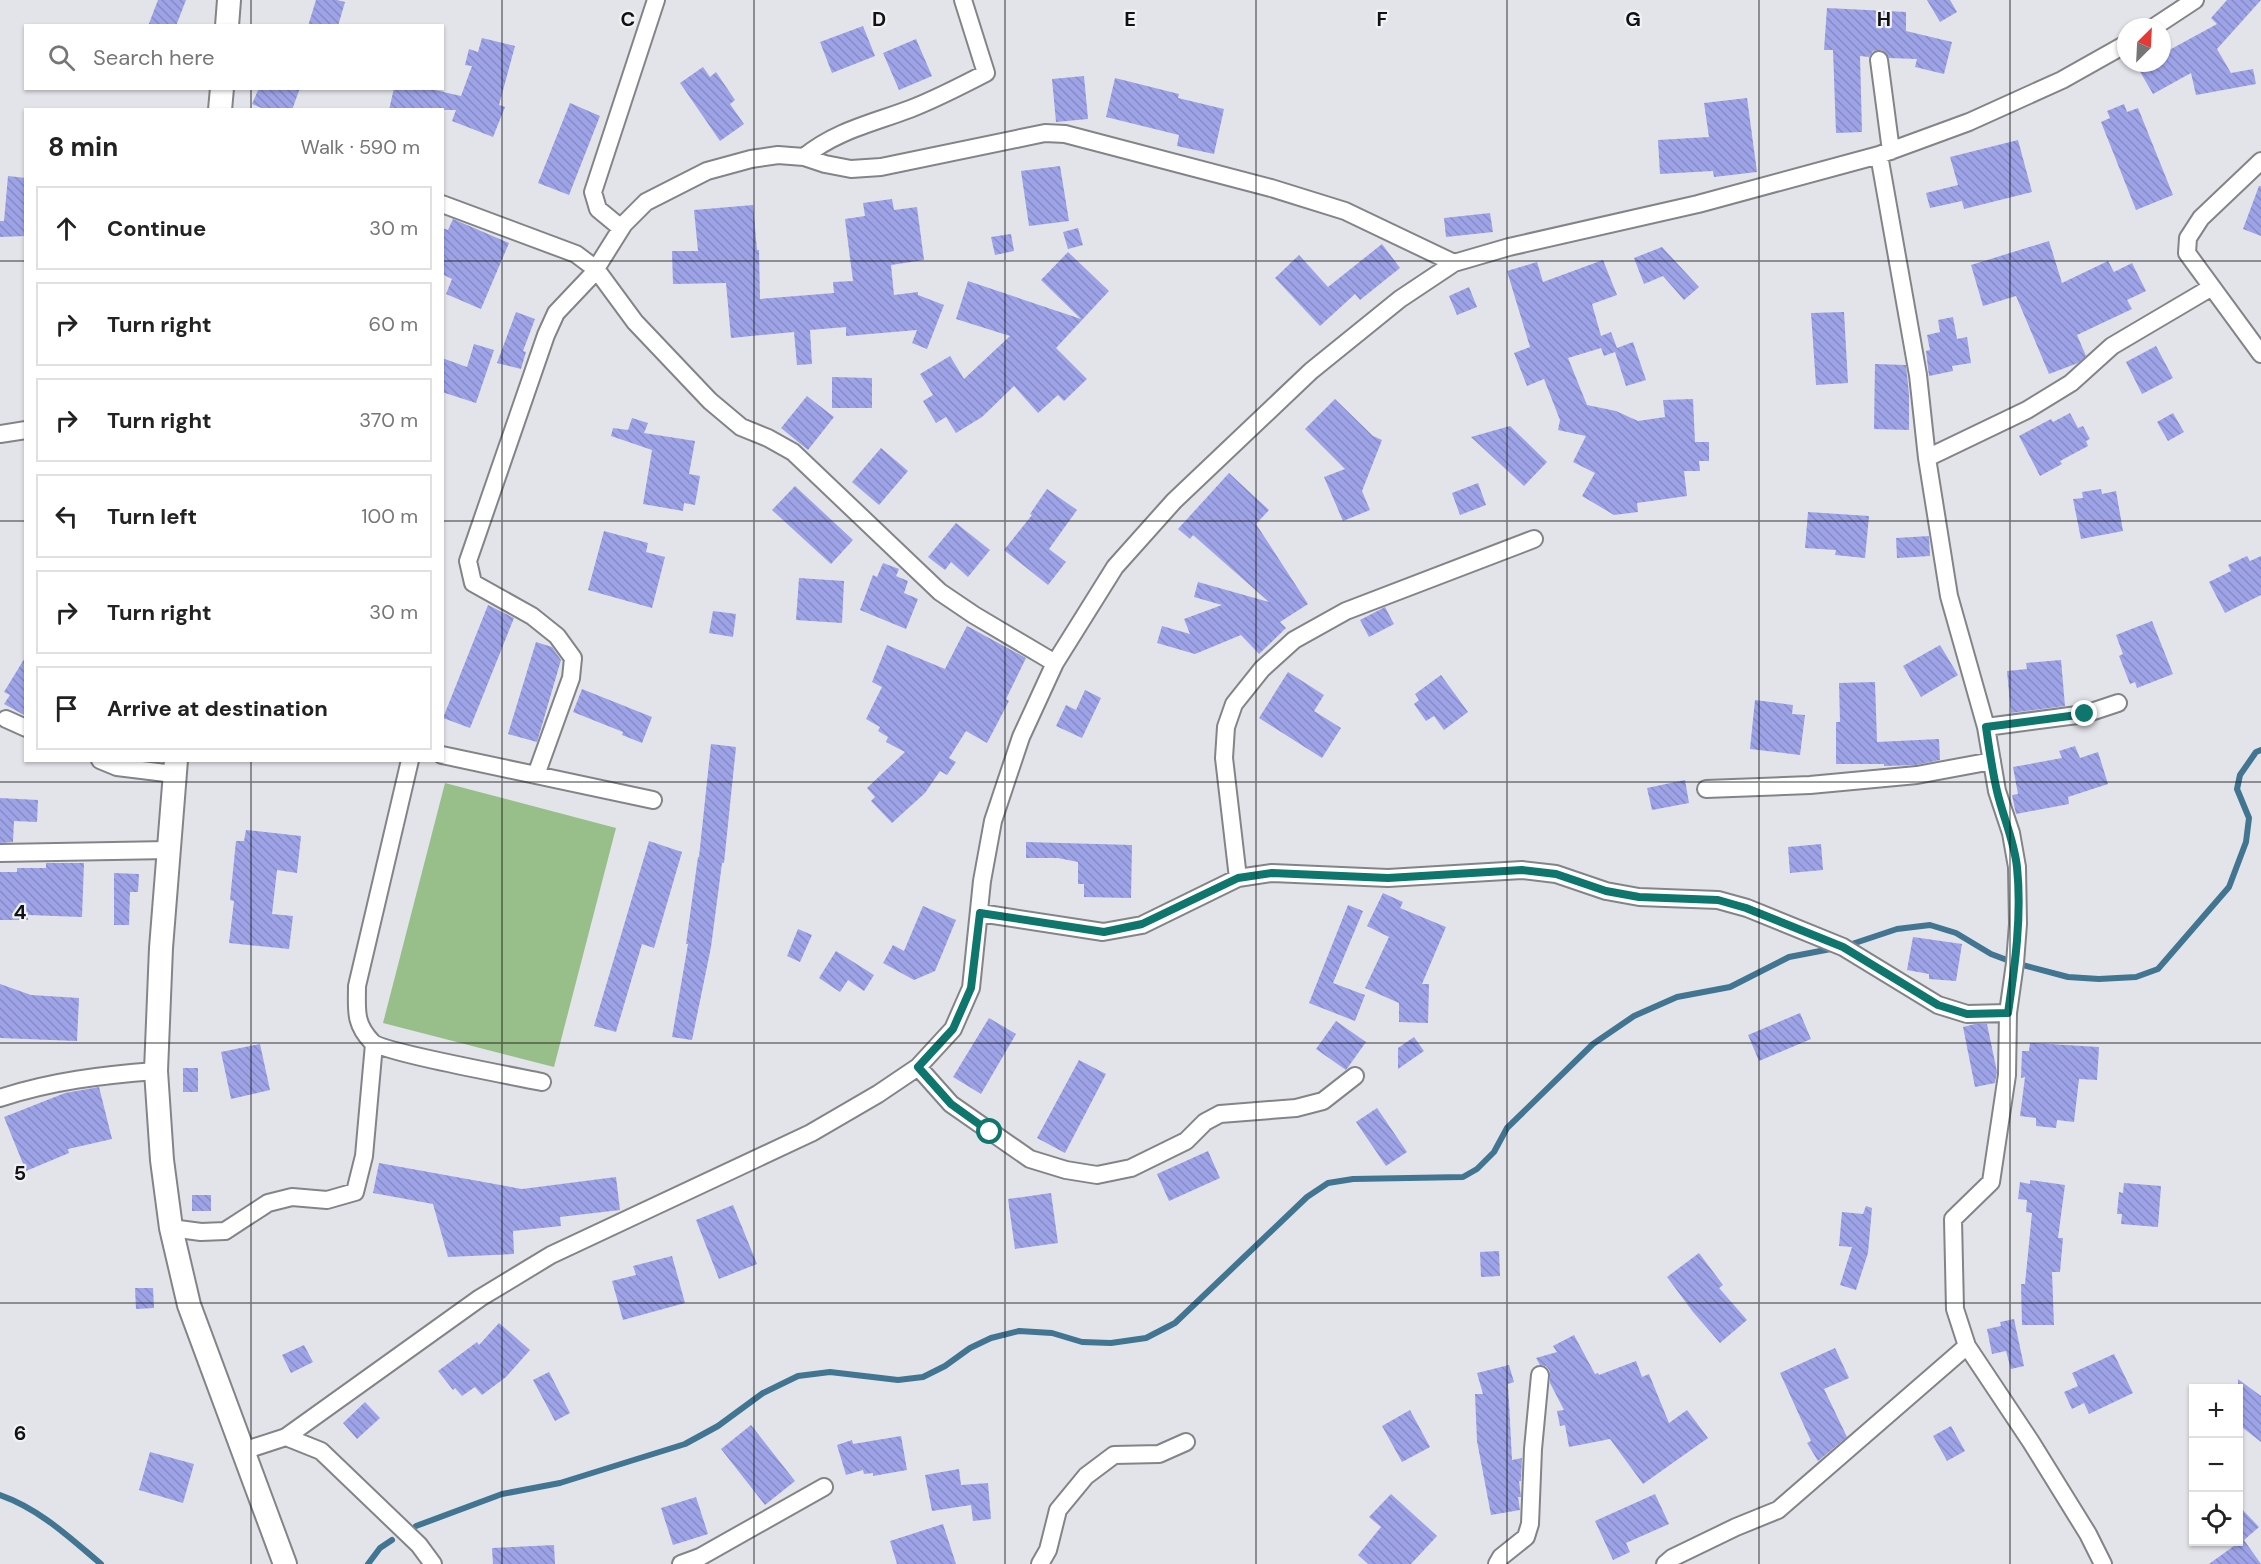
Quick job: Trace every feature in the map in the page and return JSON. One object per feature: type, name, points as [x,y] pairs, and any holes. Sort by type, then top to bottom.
[{"type":"street","points":[[227,24],[229,0]]},
{"type":"street","points":[[621,228],[598,209],[593,192],[656,0]]},
{"type":"street","points":[[804,157],[816,147],[844,132],[908,110],[986,73],[963,0]]},
{"type":"street","points":[[2168,18],[2195,0]]},
{"type":"street","points":[[243,1451],[286,1437],[480,1298],[550,1255],[811,1133],[878,1094],[918,1067],[953,1029],[971,988],[982,880],[993,821],[1021,737],[1055,663],[1115,567],[1174,501],[1311,371],[1400,299],[1454,264],[1509,247],[1698,204],[1885,153],[1969,122],[2062,80],[2117,49]]},
{"type":"street","points":[[1879,60],[1885,153],[1918,375],[1927,458],[1949,596],[1986,727],[1997,791],[2011,833],[2017,867],[2018,924],[2008,1013],[2007,1075],[1991,1182],[1953,1219],[1955,1309],[1967,1346],[2031,1442],[2088,1534],[2103,1564]]},
{"type":"street","points":[[220,108],[222,90]]},
{"type":"street","points":[[536,775],[571,678],[573,658],[557,636],[532,616],[473,583],[468,561],[556,313],[596,269],[621,228],[646,202],[707,171],[751,159],[778,155],[804,157],[851,169],[881,167],[1045,133],[1065,134],[1271,188],[1345,211],[1454,264]]},
{"type":"street","points":[[2261,161],[2201,218],[2188,238],[2187,253],[2261,354]]},
{"type":"street","points":[[444,205],[567,250],[596,269],[635,322],[710,401],[741,427],[793,452],[940,591],[974,615],[1055,663]]},
{"type":"street","points":[[1927,458],[2027,410],[2071,383],[2112,346],[2212,287]]},
{"type":"street","points":[[0,434],[24,430]]},
{"type":"street","points":[[1238,878],[1224,758],[1226,727],[1234,704],[1262,669],[1294,640],[1346,611],[1534,540]]},
{"type":"street","points":[[1986,727],[2085,714],[2118,703]]},
{"type":"street","points":[[6,719],[24,727]]},
{"type":"street","points":[[444,755],[654,800]]},
{"type":"street","points":[[1706,789],[1810,784],[1917,775],[1992,761]]},
{"type":"street","points":[[105,762],[117,767],[175,767],[161,948],[156,1071],[162,1160],[171,1228],[189,1305],[285,1564]]},
{"type":"street","points":[[171,1228],[201,1232],[225,1231],[268,1203],[292,1197],[327,1200],[355,1192],[364,1156],[374,1044],[357,1019],[357,986],[410,762]]},
{"type":"street","points":[[0,853],[169,850]]},
{"type":"street","points":[[980,913],[1104,932],[1142,924],[1238,878],[1272,873],[1388,878],[1522,870],[1556,874],[1606,891],[1639,897],[1718,900],[1746,908],[1843,947],[1938,1005],[1967,1014],[2008,1013]]},
{"type":"street","points":[[374,1044],[542,1082]]},
{"type":"street","points":[[918,1067],[951,1104],[1030,1159],[1066,1170],[1097,1175],[1131,1168],[1186,1141],[1205,1122],[1220,1114],[1296,1108],[1323,1101],[1355,1076]]},
{"type":"street","points":[[0,1098],[28,1089],[99,1076],[156,1071]]},
{"type":"street","points":[[1665,1564],[1672,1558],[1736,1527],[1778,1510],[1967,1346]]},
{"type":"street","points":[[1497,1564],[1501,1557],[1526,1537],[1530,1524],[1533,1449],[1540,1375]]},
{"type":"street","points":[[286,1437],[321,1450],[419,1545],[433,1564]]},
{"type":"street","points":[[1040,1564],[1048,1550],[1058,1510],[1086,1476],[1114,1455],[1159,1454],[1186,1442]]},
{"type":"street","points":[[681,1564],[699,1557],[824,1487]]},
{"type":"green space","points":[[445,783],[616,828],[554,1067],[383,1023]]},
{"type":"building","points":[[158,0],[186,0],[177,24],[149,24]]},
{"type":"building","points":[[316,0],[345,2],[339,24],[309,24]]},
{"type":"building","points":[[1927,0],[1950,0],[1957,12],[1940,22]]},
{"type":"building","points":[[2227,0],[2261,0],[2217,49],[2231,73],[2253,69],[2256,84],[2196,95],[2191,73],[2153,94],[2140,72],[2171,72],[2171,49],[2217,24],[2211,18]]},
{"type":"building","points":[[1827,8],[1906,12],[1906,31],[1952,42],[1944,74],[1915,67],[1917,59],[1889,58],[1882,50],[1873,51],[1869,57],[1860,56],[1862,132],[1836,133],[1833,50],[1824,50]]},
{"type":"building","points":[[863,26],[875,56],[832,73],[820,42]]},
{"type":"building","points":[[482,38],[515,46],[499,105],[505,107],[493,137],[452,121],[456,110],[389,108],[394,90],[435,90],[461,96],[472,66],[465,65],[469,49],[478,52]]},
{"type":"building","points":[[916,39],[932,76],[899,90],[883,53]]},
{"type":"building","points":[[703,67],[710,77],[716,72],[735,100],[730,104],[744,124],[720,141],[680,83]]},
{"type":"building","points":[[1084,76],[1088,119],[1056,122],[1052,79]]},
{"type":"building","points":[[1115,78],[1179,94],[1178,98],[1224,109],[1214,154],[1177,146],[1179,135],[1106,117]]},
{"type":"building","points":[[258,90],[299,90],[293,108],[261,108],[252,104]]},
{"type":"building","points":[[1747,98],[1757,172],[1714,177],[1713,171],[1660,174],[1658,140],[1709,137],[1704,103]]},
{"type":"building","points":[[570,103],[600,116],[569,195],[538,183]]},
{"type":"building","points":[[2124,104],[2127,112],[2138,108],[2173,195],[2136,210],[2101,122],[2110,118],[2107,111]]},
{"type":"building","points":[[2018,140],[2032,192],[1964,209],[1962,201],[1930,208],[1926,193],[1958,185],[1950,157]]},
{"type":"building","points":[[1060,166],[1069,221],[1029,226],[1021,171]]},
{"type":"building","points":[[8,176],[24,178],[24,236],[0,237],[0,221],[4,221]]},
{"type":"building","points":[[2259,186],[2261,186],[2261,236],[2243,229]]},
{"type":"building","points":[[892,199],[894,210],[917,207],[924,260],[891,265],[894,295],[918,292],[918,295],[944,305],[927,349],[912,343],[917,330],[846,336],[846,327],[810,330],[812,364],[797,365],[794,332],[731,338],[726,283],[673,284],[672,251],[698,251],[694,210],[753,205],[757,250],[759,250],[760,299],[834,293],[833,282],[853,281],[845,219],[865,216],[863,203]]},
{"type":"building","points":[[1490,213],[1493,232],[1446,237],[1444,218]]},
{"type":"building","points":[[453,219],[509,243],[481,309],[446,294],[452,279],[444,275],[444,229],[448,230]]},
{"type":"building","points":[[1078,228],[1083,245],[1068,249],[1063,232]]},
{"type":"building","points":[[1011,234],[1014,251],[995,255],[991,237]]},
{"type":"building","points":[[2049,241],[2062,283],[2108,261],[2114,272],[2132,263],[2146,291],[2127,300],[2132,309],[2077,335],[2086,356],[2078,363],[2049,374],[2016,296],[1983,306],[1971,265]]},
{"type":"building","points":[[1382,244],[1400,268],[1360,300],[1355,294],[1320,326],[1275,278],[1299,255],[1328,287]]},
{"type":"building","points":[[1662,247],[1699,287],[1684,300],[1663,276],[1644,284],[1634,258]]},
{"type":"building","points":[[1068,252],[1109,291],[1056,348],[1087,379],[1064,401],[1058,395],[1038,413],[1014,386],[982,417],[956,433],[946,417],[936,423],[923,401],[933,395],[920,374],[950,356],[964,379],[1010,336],[956,319],[968,281],[1081,319],[1041,280]]},
{"type":"building","points":[[1603,260],[1617,295],[1592,304],[1601,336],[1611,332],[1617,348],[1633,342],[1646,380],[1626,386],[1615,352],[1604,356],[1601,348],[1568,358],[1587,405],[1616,411],[1638,421],[1665,417],[1663,400],[1693,399],[1695,442],[1709,442],[1709,461],[1699,461],[1700,471],[1684,471],[1687,496],[1637,503],[1638,512],[1614,515],[1582,496],[1595,473],[1573,462],[1586,436],[1558,430],[1560,420],[1544,379],[1527,386],[1514,353],[1530,347],[1507,271],[1537,262],[1543,282]]},
{"type":"building","points":[[1469,287],[1477,307],[1457,315],[1449,296]]},
{"type":"building","points":[[516,312],[535,319],[523,351],[526,352],[521,369],[497,363]]},
{"type":"building","points":[[1844,312],[1848,383],[1816,385],[1811,313]]},
{"type":"building","points":[[1953,317],[1957,339],[1967,337],[1971,363],[1952,366],[1953,371],[1929,376],[1926,351],[1930,350],[1927,335],[1940,332],[1938,320]]},
{"type":"building","points":[[474,344],[494,350],[476,403],[444,393],[444,359],[467,367]]},
{"type":"building","points":[[2156,346],[2173,378],[2142,394],[2126,362]]},
{"type":"building","points":[[1875,364],[1906,365],[1909,430],[1874,429]]},
{"type":"building","points":[[832,377],[872,378],[872,408],[832,408]]},
{"type":"building","points":[[807,396],[834,417],[808,450],[781,428]]},
{"type":"building","points":[[1335,399],[1373,436],[1382,440],[1362,491],[1370,510],[1343,521],[1324,477],[1345,469],[1305,429]]},
{"type":"building","points":[[2070,413],[2078,428],[2083,426],[2090,439],[2086,441],[2088,446],[2060,461],[2062,464],[2040,476],[2019,436],[2051,419],[2053,422]]},
{"type":"building","points":[[2173,413],[2184,432],[2168,441],[2157,422]]},
{"type":"building","points":[[632,418],[648,423],[644,433],[695,441],[689,474],[700,476],[695,505],[684,503],[683,511],[643,504],[652,450],[611,436],[613,428],[628,430]]},
{"type":"building","points":[[1510,426],[1547,462],[1524,486],[1471,437]]},
{"type":"building","points":[[881,448],[908,471],[879,505],[852,482]]},
{"type":"building","points":[[1229,473],[1269,510],[1256,524],[1308,604],[1280,622],[1286,628],[1259,654],[1241,635],[1195,654],[1157,643],[1162,626],[1190,634],[1184,619],[1222,605],[1194,597],[1198,582],[1269,602],[1193,535],[1190,539],[1178,529]]},
{"type":"building","points":[[1478,483],[1486,505],[1460,515],[1452,493]]},
{"type":"building","points":[[795,486],[853,540],[831,564],[772,510]]},
{"type":"building","points":[[1047,489],[1077,510],[1049,549],[1066,562],[1048,585],[1004,550],[1032,515],[1030,514]]},
{"type":"building","points":[[2101,489],[2102,494],[2116,491],[2123,531],[2081,539],[2073,499],[2083,498],[2082,492]]},
{"type":"building","points":[[1808,512],[1869,516],[1865,558],[1835,555],[1836,550],[1805,548]]},
{"type":"building","points":[[956,523],[990,550],[968,577],[951,562],[945,570],[928,557]]},
{"type":"building","points":[[604,531],[648,543],[646,552],[665,557],[652,608],[588,590]]},
{"type":"building","points":[[1929,536],[1930,556],[1897,558],[1896,538]]},
{"type":"building","points":[[2247,556],[2250,561],[2261,556],[2261,595],[2225,613],[2209,582],[2231,571],[2228,565]]},
{"type":"building","points":[[883,563],[899,569],[896,576],[908,581],[904,593],[918,599],[906,629],[860,610],[873,575],[877,577]]},
{"type":"building","points":[[799,578],[844,581],[842,623],[796,620]]},
{"type":"building","points":[[488,605],[514,618],[470,728],[444,718]]},
{"type":"building","points":[[1385,607],[1394,624],[1369,637],[1360,620]]},
{"type":"building","points":[[713,611],[736,614],[733,637],[709,633]]},
{"type":"building","points":[[2152,621],[2173,674],[2137,688],[2135,682],[2130,684],[2119,656],[2123,654],[2116,635]]},
{"type":"building","points":[[967,626],[1026,658],[1006,699],[1009,701],[987,743],[966,731],[949,758],[956,762],[947,775],[940,771],[925,793],[892,823],[871,801],[875,797],[867,788],[905,752],[886,742],[888,737],[878,731],[880,727],[866,719],[882,687],[872,682],[887,645],[945,669]]},
{"type":"building","points":[[536,642],[552,647],[561,660],[537,742],[508,734]]},
{"type":"building","points":[[1940,645],[1958,675],[1921,697],[1903,666]]},
{"type":"building","points":[[24,659],[24,715],[4,704],[10,695],[4,692]]},
{"type":"building","points":[[2061,660],[2065,706],[2011,713],[2007,671],[2027,669],[2026,663]]},
{"type":"building","points":[[1288,672],[1324,695],[1314,711],[1341,728],[1322,758],[1259,718]]},
{"type":"building","points":[[1441,675],[1468,712],[1444,730],[1434,716],[1426,721],[1414,704],[1419,700],[1415,694]]},
{"type":"building","points":[[1875,682],[1877,742],[1939,739],[1940,760],[1916,765],[1836,764],[1836,722],[1840,722],[1839,683]]},
{"type":"building","points":[[582,689],[652,717],[642,743],[622,735],[623,732],[573,712]]},
{"type":"building","points":[[1085,690],[1101,698],[1082,738],[1056,726],[1066,705],[1076,710]]},
{"type":"building","points":[[1755,700],[1793,705],[1792,714],[1805,715],[1800,755],[1750,749]]},
{"type":"building","points":[[711,744],[736,747],[724,863],[722,863],[711,947],[692,1040],[672,1037],[688,944],[686,944],[699,857]]},
{"type":"building","points":[[2075,746],[2080,758],[2098,752],[2108,784],[2068,797],[2069,804],[2016,814],[2012,795],[2018,794],[2013,767],[2062,758],[2059,751]]},
{"type":"building","points":[[1685,780],[1689,803],[1652,810],[1647,788]]},
{"type":"building","points":[[0,798],[38,800],[37,822],[14,821],[13,842],[0,843]]},
{"type":"building","points":[[246,830],[301,836],[297,873],[277,870],[272,914],[293,916],[289,949],[229,943],[234,901],[230,900],[236,841],[244,841]]},
{"type":"building","points":[[649,841],[682,852],[654,948],[642,944],[616,1032],[594,1026]]},
{"type":"building","points":[[1026,842],[1132,845],[1131,898],[1084,897],[1084,884],[1078,884],[1078,862],[1058,858],[1026,858]]},
{"type":"building","points":[[1821,844],[1823,870],[1790,873],[1788,847]]},
{"type":"building","points":[[46,863],[84,863],[82,917],[28,915],[28,920],[0,920],[0,872],[17,872],[17,868],[46,868]]},
{"type":"building","points":[[114,873],[139,874],[138,892],[130,892],[129,925],[114,925]]},
{"type":"building","points":[[1383,893],[1403,902],[1400,908],[1446,927],[1422,984],[1429,984],[1428,1023],[1399,1022],[1399,1003],[1365,988],[1389,937],[1367,926]]},
{"type":"building","points":[[1348,905],[1363,911],[1333,983],[1365,995],[1355,1021],[1309,1003]]},
{"type":"building","points":[[923,906],[956,920],[935,971],[914,980],[883,963],[893,945],[904,951]]},
{"type":"building","points":[[798,929],[812,935],[800,962],[787,956]]},
{"type":"building","points":[[1913,937],[1962,944],[1956,981],[1929,979],[1929,974],[1907,970]]},
{"type":"building","points":[[836,951],[874,975],[864,991],[848,980],[840,992],[819,978]]},
{"type":"building","points":[[0,984],[31,995],[79,998],[77,1041],[0,1038]]},
{"type":"building","points":[[1800,1013],[1811,1039],[1759,1061],[1748,1035]]},
{"type":"building","points":[[989,1018],[1016,1034],[981,1094],[953,1077]]},
{"type":"building","points":[[1336,1021],[1366,1042],[1346,1070],[1316,1049]]},
{"type":"building","points":[[1987,1024],[1997,1072],[1995,1083],[1975,1087],[1963,1027]]},
{"type":"building","points":[[1414,1037],[1424,1051],[1398,1069],[1398,1048]]},
{"type":"building","points":[[2030,1043],[2099,1047],[2097,1080],[2079,1079],[2074,1122],[2057,1120],[2056,1128],[2036,1126],[2036,1118],[2020,1116],[2025,1077],[2021,1078],[2022,1051],[2029,1051]]},
{"type":"building","points":[[260,1044],[270,1090],[231,1099],[221,1052]]},
{"type":"building","points":[[1079,1060],[1106,1074],[1065,1153],[1037,1138]]},
{"type":"building","points":[[183,1068],[198,1068],[198,1092],[183,1092]]},
{"type":"building","points":[[99,1087],[112,1139],[68,1149],[69,1153],[26,1171],[4,1117],[65,1093]]},
{"type":"building","points":[[1377,1108],[1407,1152],[1386,1166],[1356,1122]]},
{"type":"building","points":[[1208,1151],[1220,1178],[1169,1201],[1157,1174]]},
{"type":"building","points":[[379,1163],[522,1189],[616,1177],[620,1210],[560,1217],[561,1226],[513,1231],[514,1254],[448,1257],[433,1204],[373,1193]]},
{"type":"building","points":[[2030,1180],[2065,1185],[2058,1238],[2063,1238],[2060,1272],[2052,1272],[2054,1325],[2022,1325],[2021,1284],[2025,1284],[2032,1213],[2026,1212],[2027,1200],[2018,1199],[2020,1182],[2030,1184]]},
{"type":"building","points":[[2124,1183],[2161,1186],[2158,1227],[2121,1224],[2122,1214],[2117,1214],[2119,1192],[2123,1193]]},
{"type":"building","points":[[1051,1193],[1058,1243],[1015,1249],[1008,1199]]},
{"type":"building","points":[[192,1195],[211,1195],[211,1211],[192,1211]]},
{"type":"building","points":[[733,1205],[757,1264],[719,1279],[696,1220]]},
{"type":"building","points":[[1866,1206],[1872,1208],[1868,1253],[1856,1290],[1840,1285],[1852,1247],[1839,1246],[1842,1212],[1863,1214]]},
{"type":"building","points":[[1499,1251],[1500,1276],[1481,1277],[1480,1252]]},
{"type":"building","points":[[1699,1253],[1723,1285],[1719,1288],[1747,1320],[1720,1343],[1667,1277]]},
{"type":"building","points":[[672,1256],[685,1303],[623,1320],[612,1281],[636,1275],[633,1266]]},
{"type":"building","points":[[135,1288],[153,1288],[154,1308],[136,1309]]},
{"type":"building","points":[[2014,1319],[2024,1366],[2011,1369],[2006,1351],[1992,1354],[1987,1329],[2001,1326],[2000,1322]]},
{"type":"building","points":[[499,1323],[530,1350],[506,1377],[482,1395],[475,1387],[462,1396],[455,1388],[453,1390],[438,1371],[477,1342],[479,1345]]},
{"type":"building","points":[[1574,1335],[1595,1374],[1599,1375],[1636,1361],[1642,1377],[1649,1374],[1669,1423],[1687,1410],[1708,1438],[1643,1484],[1610,1439],[1569,1447],[1565,1425],[1560,1426],[1557,1411],[1564,1410],[1550,1383],[1550,1371],[1546,1366],[1540,1365],[1536,1358],[1557,1352],[1553,1346]]},
{"type":"building","points":[[304,1345],[313,1362],[291,1373],[282,1355]]},
{"type":"building","points":[[1835,1348],[1849,1378],[1824,1389],[1847,1437],[1818,1461],[1807,1443],[1811,1441],[1780,1373]]},
{"type":"building","points":[[2114,1354],[2133,1393],[2089,1414],[2084,1403],[2072,1409],[2064,1392],[2078,1386],[2072,1373]]},
{"type":"building","points":[[1509,1365],[1514,1382],[1508,1384],[1512,1460],[1522,1458],[1521,1481],[1519,1481],[1521,1497],[1518,1497],[1520,1510],[1491,1515],[1477,1441],[1475,1394],[1483,1394],[1477,1373]]},
{"type":"building","points":[[549,1372],[570,1413],[555,1421],[533,1380]]},
{"type":"building","points":[[2238,1379],[2261,1396],[2261,1442],[2243,1428],[2243,1384],[2238,1384]]},
{"type":"building","points":[[365,1402],[380,1418],[357,1439],[343,1423]]},
{"type":"building","points":[[1410,1410],[1430,1447],[1402,1462],[1382,1426]]},
{"type":"building","points":[[751,1425],[795,1481],[765,1505],[721,1449]]},
{"type":"building","points":[[1951,1426],[1965,1451],[1947,1461],[1933,1436]]},
{"type":"building","points":[[901,1436],[907,1470],[873,1476],[873,1473],[864,1474],[863,1470],[846,1475],[837,1445],[852,1440],[853,1444]]},
{"type":"building","points":[[150,1452],[194,1464],[183,1503],[139,1490]]},
{"type":"building","points":[[959,1469],[961,1485],[988,1483],[991,1519],[973,1521],[971,1505],[932,1511],[925,1475]]},
{"type":"building","points":[[1391,1494],[1437,1536],[1411,1564],[1368,1564],[1358,1555],[1381,1527],[1369,1517]]},
{"type":"building","points":[[1655,1494],[1669,1524],[1626,1543],[1630,1552],[1613,1560],[1595,1521]]},
{"type":"building","points":[[696,1497],[708,1534],[673,1545],[661,1508]]},
{"type":"building","points":[[2243,1510],[2259,1527],[2244,1540],[2261,1564],[2209,1564],[2234,1546],[2243,1546]]},
{"type":"building","points":[[943,1524],[956,1564],[897,1564],[890,1541]]},
{"type":"building","points":[[554,1545],[555,1564],[493,1564],[492,1548]]},
{"type":"waterway","points":[[1846,946],[1897,929],[1930,925],[1956,933],[1991,954],[2068,977],[2099,979],[2136,977],[2158,969],[2229,887],[2246,842],[2249,818],[2237,789],[2240,775],[2256,752],[2261,750]]},
{"type":"waterway","points":[[416,1526],[502,1494],[560,1483],[685,1444],[718,1426],[763,1393],[798,1376],[830,1372],[898,1380],[923,1377],[945,1366],[970,1348],[991,1338],[1019,1331],[1052,1333],[1082,1342],[1111,1343],[1146,1338],[1175,1323],[1307,1197],[1328,1183],[1353,1179],[1463,1177],[1477,1169],[1494,1152],[1507,1128],[1593,1044],[1634,1016],[1677,997],[1730,987],[1789,957],[1836,948]]},
{"type":"waterway","points":[[0,1495],[41,1516],[101,1564]]},
{"type":"waterway","points":[[368,1564],[380,1548],[392,1540]]},
{"type":"route","points":[[990,1132],[951,1104],[918,1067],[953,1029],[971,988],[980,913],[1104,932],[1142,924],[1238,878],[1272,873],[1388,878],[1522,870],[1556,874],[1606,891],[1639,897],[1718,900],[1746,908],[1843,947],[1938,1005],[1967,1014],[2008,1013],[2018,924],[2017,867],[2011,833],[1997,791],[1986,727],[2085,714]]}]
